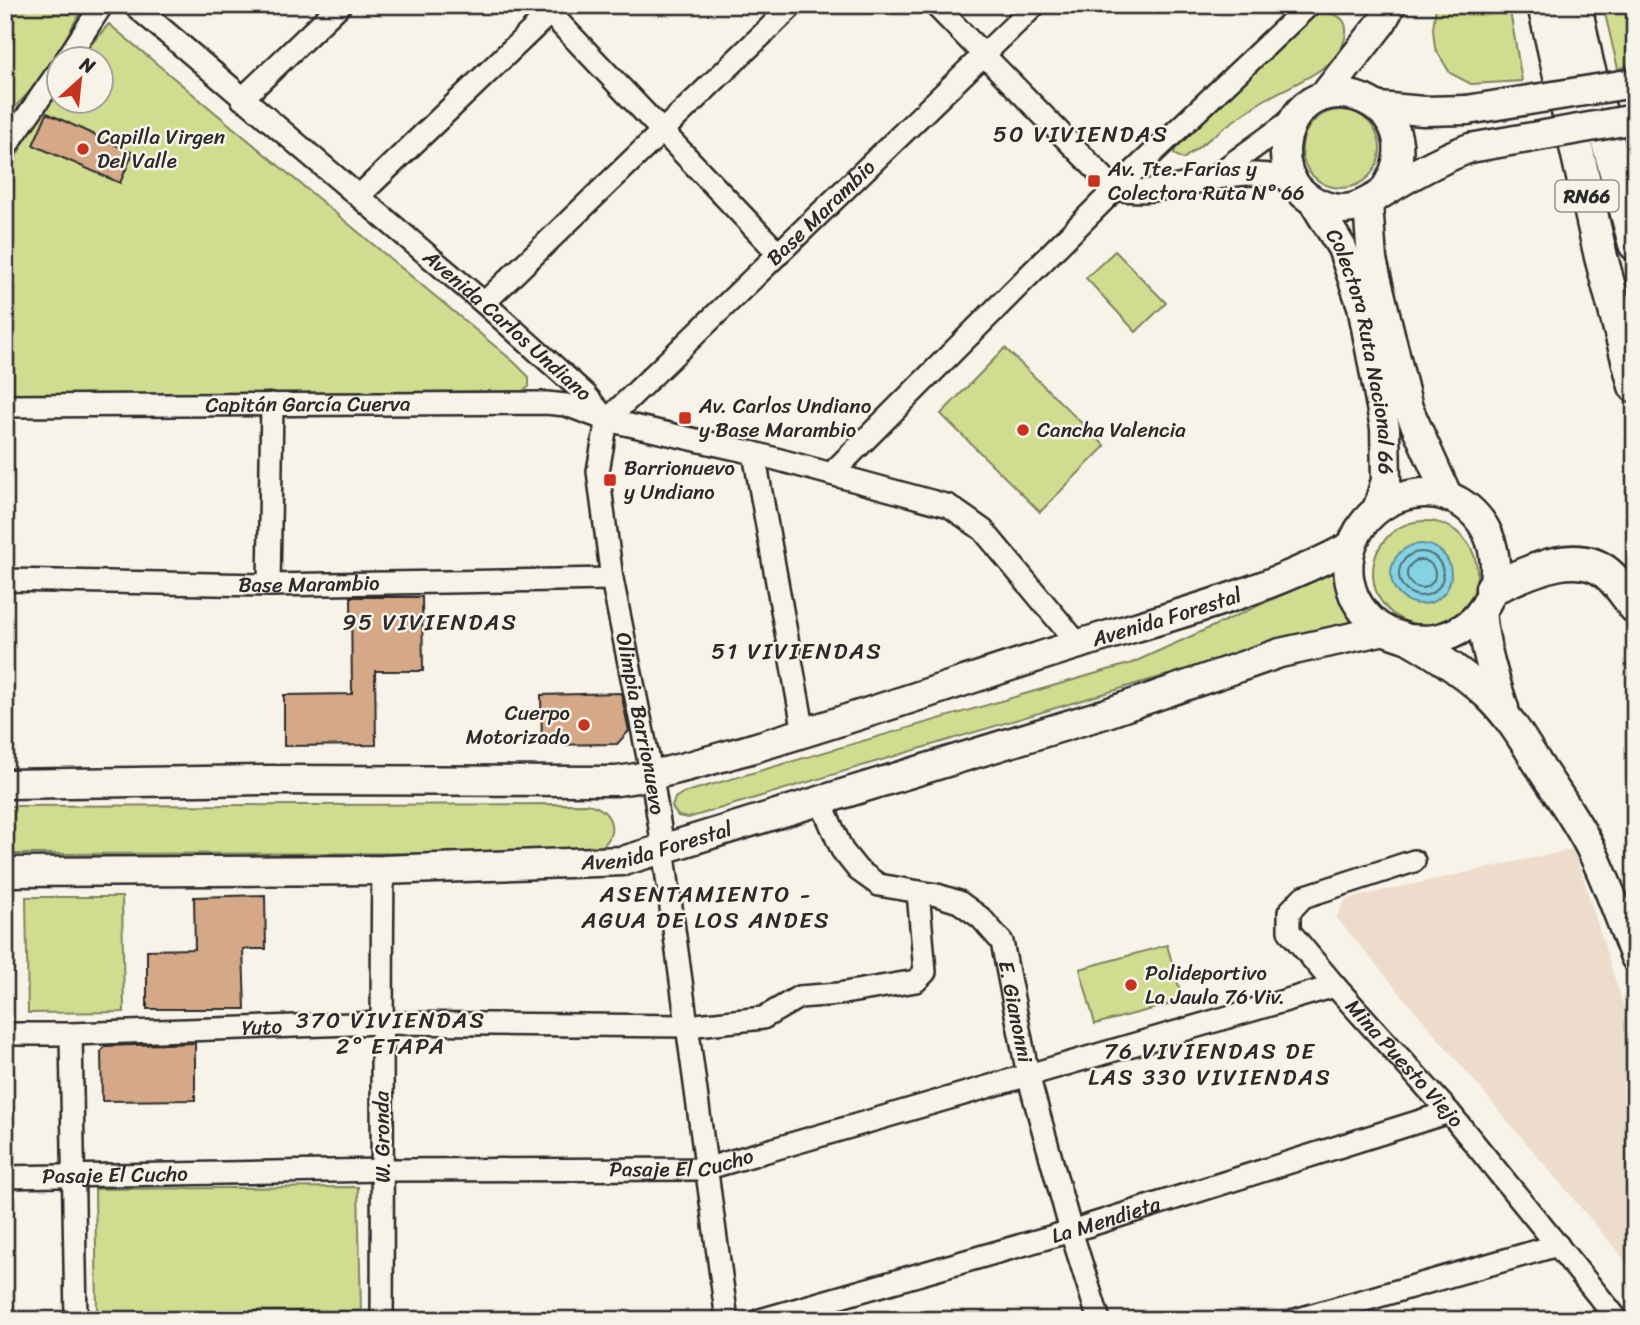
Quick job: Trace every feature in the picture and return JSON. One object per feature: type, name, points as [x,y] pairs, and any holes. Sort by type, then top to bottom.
[{"type":"highway","name":"RN66","points":[[1544,5],[1601,257],[1635,386]]},
{"type":"highway","name":"RN66","points":[[1575,5],[1587,63],[1635,244]]},
{"type":"highway","points":[[1486,600],[1534,569],[1557,563],[1582,562],[1605,571],[1635,607]]},
{"type":"main road","points":[[1391,5],[1382,22],[1324,96],[1304,108],[1294,118],[1286,135],[1284,154],[1292,181],[1313,201],[1331,208],[1350,208],[1376,197],[1439,160],[1470,148],[1635,119]]},
{"type":"main road","points":[[1379,107],[1423,111],[1467,110],[1634,83]]},
{"type":"main road","points":[[1324,96],[1343,93],[1362,97],[1379,107],[1391,121],[1398,139],[1399,158],[1394,176],[1376,197]]},
{"type":"main road","name":"Colectora Ruta Nacional 66","points":[[1376,197],[1372,261],[1408,408],[1448,497]]},
{"type":"main road","name":"Colectora Ruta Nacional 66","points":[[1313,201],[1342,248],[1362,306],[1385,428],[1386,480],[1378,507]]},
{"type":"main road","points":[[1397,635],[1433,639],[1456,632],[1476,618],[1496,575],[1495,550],[1485,528],[1469,509],[1448,497],[1424,492],[1400,496],[1378,507],[1361,524],[1351,546],[1348,570],[1353,594],[1366,615],[1397,635],[1465,676],[1508,717]]},
{"type":"main road","name":"Avenida Forestal","points":[[5,784],[267,780],[617,781],[652,777],[804,733],[1078,643],[1258,590],[1312,567],[1351,546]]},
{"type":"main road","points":[[1486,600],[1483,641],[1508,717],[1591,849],[1635,957]]},
{"type":"main road","name":"Avenida Forestal","points":[[5,872],[383,870],[623,861],[1104,714],[1280,653],[1397,635]]},
{"type":"street","points":[[75,46],[102,5]]},
{"type":"street","points":[[242,99],[340,5]]},
{"type":"street","points":[[484,303],[793,5]]},
{"type":"street","points":[[934,5],[1115,189],[1134,193],[1212,179],[1259,174],[1280,176],[1292,181]]},
{"type":"street","name":"Base Marambio","points":[[607,420],[1035,5]]},
{"type":"street","points":[[831,474],[1115,189],[1309,5]]},
{"type":"street","name":"Avenida Carlos Undiano","points":[[135,6],[484,303],[585,394],[607,420],[754,453],[949,506],[984,530],[1078,643]]},
{"type":"street","points":[[359,196],[544,11],[779,254]]},
{"type":"street","points":[[5,148],[46,89]]},
{"type":"street","points":[[1212,179],[1294,118]]},
{"type":"street","name":"Capitán García Cuerva","points":[[5,406],[546,403],[566,405],[607,420]]},
{"type":"street","points":[[269,585],[272,404]]},
{"type":"street","name":"Olimpia Barrionuevo","points":[[607,420],[598,471],[612,579],[652,777],[727,1320]]},
{"type":"street","points":[[754,453],[804,733]]},
{"type":"street","name":"Base Marambio","points":[[5,580],[269,585],[612,579]]},
{"type":"street","name":"E. Gianonni","points":[[820,800],[842,850],[858,870],[879,885],[959,902],[981,918],[1002,942],[1028,1075],[1098,1320]]},
{"type":"street","name":"Mina Puesto Viejo","points":[[1414,861],[1303,897],[1289,912],[1289,931],[1449,1112],[1618,1320]]},
{"type":"street","name":"W. Gronda","points":[[382,1320],[380,1023],[383,870]]},
{"type":"street","name":"Yuto","points":[[5,1034],[380,1023],[687,1026],[763,1018],[799,997],[838,994],[916,981],[925,972],[918,892]]},
{"type":"street","name":"Pasaje El Cucho","points":[[5,1177],[383,1170],[705,1168],[1335,986]]},
{"type":"street","points":[[71,1034],[76,1320]]},
{"type":"street","name":"La Mendieta","points":[[760,1320],[1071,1231],[1449,1112]]},
{"type":"street","points":[[1295,1320],[1558,1245]]},
{"type":"shaded area","points":[[1574,849],[1635,1043],[1635,1267],[1630,1266],[1336,917],[1346,899]]},
{"type":"green space","points":[[5,5],[84,5],[62,46],[46,46],[46,75],[5,117]]},
{"type":"green space","points":[[1436,5],[1509,5],[1522,81],[1471,84],[1450,73],[1435,48],[1433,29]]},
{"type":"green space","points":[[1603,5],[1635,5],[1635,63],[1618,69]]},
{"type":"green space","points":[[1320,13],[1332,14],[1345,24],[1345,39],[1328,64],[1255,106],[1183,159],[1174,154],[1175,149],[1306,22]]},
{"type":"green space","points":[[109,24],[514,362],[529,377],[529,387],[522,391],[5,395],[5,177],[46,105],[46,116],[116,116],[116,46],[90,46]]},
{"type":"green space","points":[[1333,110],[1349,110],[1363,116],[1374,127],[1380,141],[1380,157],[1374,171],[1363,182],[1349,188],[1333,188],[1319,182],[1308,171],[1302,157],[1302,141],[1308,127],[1319,116]]},
{"type":"green space","points":[[1115,251],[1166,303],[1136,332],[1086,278]]},
{"type":"green space","name":"Cancha Valencia","points":[[1005,348],[1105,446],[1040,512],[941,414]]},
{"type":"green space","points":[[1425,521],[1445,525],[1462,536],[1473,553],[1477,573],[1473,593],[1462,610],[1445,621],[1425,625],[1405,621],[1388,610],[1377,593],[1373,573],[1377,553],[1388,536],[1405,525]]},
{"type":"green space","points":[[1337,570],[1359,622],[1139,683],[688,818],[678,816],[672,807],[675,798],[683,793],[1132,663]]},
{"type":"green space","points":[[585,804],[604,812],[611,827],[606,842],[599,849],[588,853],[5,854],[5,806]]},
{"type":"green space","points":[[26,897],[122,897],[124,1012],[28,1013]]},
{"type":"green space","name":"Polideportivo La Jaula 76 Viv.","points":[[1167,945],[1183,1001],[1095,1024],[1080,969]]},
{"type":"green space","points":[[358,1187],[361,1311],[97,1312],[95,1189]]},
{"type":"water","points":[[1421,544],[1442,553],[1451,574],[1442,595],[1421,604],[1400,595],[1391,574],[1400,553]]},
{"type":"building","name":"Capilla Virgen Del Valle","points":[[46,115],[53,116],[133,153],[120,183],[33,145]]},
{"type":"building","points":[[351,597],[422,597],[423,671],[375,671],[376,745],[284,746],[284,695],[352,694]]},
{"type":"building","points":[[621,693],[629,731],[617,744],[542,745],[541,695]]},
{"type":"building","points":[[265,895],[266,949],[243,949],[245,1009],[147,1009],[147,950],[195,949],[194,897]]},
{"type":"building","points":[[195,1043],[195,1100],[102,1101],[101,1051],[105,1046]]},
{"type":"place","name":"Capilla Virgen Del Valle","points":[[83,149]]},
{"type":"place","name":"Av. Tte. Farias y Colectora Ruta N° 66","points":[[1094,181]]},
{"type":"place","name":"Av. Carlos Undiano y Base Marambio","points":[[685,418]]},
{"type":"place","name":"Cancha Valencia","points":[[1023,430]]},
{"type":"place","name":"Barrionuevo y Undiano","points":[[610,480]]},
{"type":"place","name":"Cuerpo Motorizado","points":[[584,725]]},
{"type":"place","name":"Polideportivo La Jaula 76 Viv.","points":[[1131,985]]},
{"type":"district","name":"50 VIVIENDAS","points":[[1081,134]]},
{"type":"district","name":"95 VIVIENDAS","points":[[430,622]]},
{"type":"district","name":"51 VIVIENDAS","points":[[797,651]]},
{"type":"district","name":"ASENTAMIENTO - AGUA DE LOS ANDES","points":[[706,907]]},
{"type":"district","name":"370 VIVIENDAS 2° ETAPA","points":[[391,1033]]},
{"type":"district","name":"76 VIVIENDAS DE LAS 330 VIVIENDAS","points":[[1210,1064]]}]
